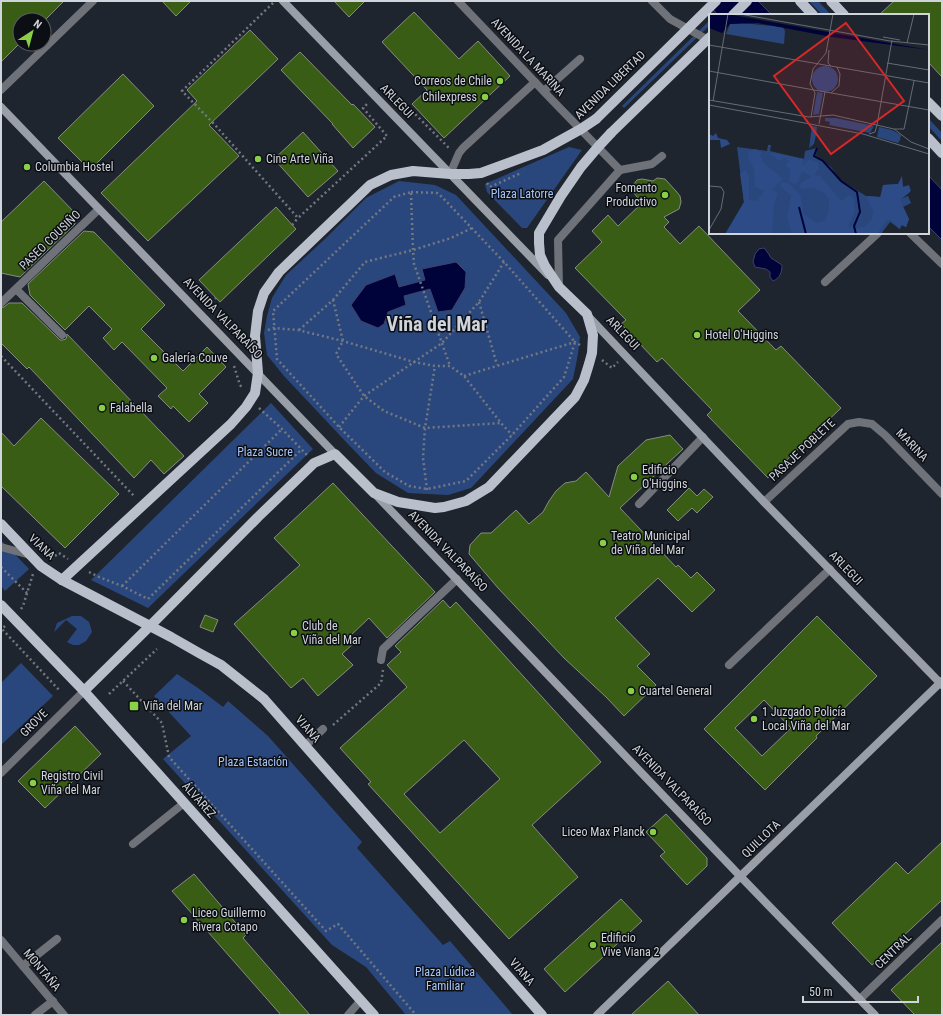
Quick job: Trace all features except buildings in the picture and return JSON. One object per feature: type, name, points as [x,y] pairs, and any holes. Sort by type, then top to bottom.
[{"type":"main road","name":"ARLEGUI","points":[[282,1],[559,287],[587,314],[764,502],[941,683]]},
{"type":"main road","name":"AVENIDA LIBERTAD","points":[[581,129],[596,119],[716,1]]},
{"type":"main road","points":[[734,14],[748,1]]},
{"type":"main road","points":[[800,1],[812,14]]},
{"type":"main road","points":[[831,1],[843,14]]},
{"type":"main road","points":[[559,287],[545,266],[540,255],[538,243],[539,232],[561,196],[587,159],[611,133],[709,38]]},
{"type":"main road","points":[[929,103],[942,116]]},
{"type":"main road","name":"AVENIDA VALPARAÍSO","points":[[1,107],[335,454],[374,492],[740,876],[875,1015]]},
{"type":"main road","points":[[62,580],[230,424],[250,401],[255,393],[258,373],[255,336],[258,311],[264,293],[279,272],[370,185],[391,174],[413,171],[450,174],[481,173],[543,150],[581,129]]},
{"type":"main road","points":[[929,139],[942,153]]},
{"type":"main road","points":[[374,492],[398,502],[435,508],[466,501],[489,487],[575,396],[584,380],[592,353],[593,335],[587,314]]},
{"type":"main road","points":[[84,691],[314,463],[335,454]]},
{"type":"main road","name":"VIANA","points":[[1,524],[41,566],[62,580],[171,636],[221,666],[264,699],[542,1015]]},
{"type":"main road","name":"ÁLVAREZ","points":[[1,605],[84,691],[374,1015]]},
{"type":"main road","name":"QUILLOTA","points":[[597,1015],[941,683]]},
{"type":"street","points":[[1,90],[93,1]]},
{"type":"street","name":"AVENIDA LA MARINA","points":[[458,1],[581,129]]},
{"type":"street","points":[[652,1],[670,19],[709,40]]},
{"type":"street","points":[[544,91],[580,59]]},
{"type":"street","points":[[450,174],[458,153],[535,82]]},
{"type":"street","name":"AVENIDA LIBERTAD","points":[[581,129],[620,170]]},
{"type":"street","points":[[559,287],[558,240],[620,170],[652,164],[662,156]]},
{"type":"street","name":"PASEO COUSIÑO","points":[[1,303],[99,209]]},
{"type":"street","points":[[825,282],[877,234]]},
{"type":"street","points":[[911,234],[942,264]]},
{"type":"street","points":[[16,289],[62,335]]},
{"type":"street","name":"MARINA","points":[[859,422],[872,424],[886,435],[942,494]]},
{"type":"street","name":"PASAJE POBLETE","points":[[764,502],[848,424],[859,422]]},
{"type":"street","points":[[639,504],[703,437]]},
{"type":"street","points":[[1,547],[31,555]]},
{"type":"street","points":[[729,665],[830,569]]},
{"type":"street","points":[[381,660],[383,649],[457,579]]},
{"type":"street","name":"GROVE","points":[[1,773],[84,691]]},
{"type":"street","points":[[305,746],[323,729]]},
{"type":"street","points":[[133,844],[184,803]]},
{"type":"street","name":"CENTRAL","points":[[860,999],[942,920]]},
{"type":"street","points":[[23,966],[58,939]]},
{"type":"street","name":"MONTAÑA","points":[[1,940],[64,1015]]},
{"type":"street","points":[[348,1015],[361,1000]]},
{"type":"street","points":[[35,1015],[53,1001]]},
{"type":"path","points":[[275,1],[182,91],[298,218]]},
{"type":"path","points":[[292,224],[387,136],[363,108],[387,86],[447,148],[458,153]]},
{"type":"path","points":[[481,173],[490,187]]},
{"type":"path","points":[[411,192],[414,264],[450,366],[464,376],[512,435]]},
{"type":"path","points":[[575,342],[564,377],[512,435],[466,481],[427,489],[410,486],[385,472],[338,427],[277,360],[273,311],[394,197],[411,192],[437,194],[504,262],[575,342],[612,368],[626,355]]},
{"type":"path","points":[[298,330],[333,300],[365,262],[413,250],[451,238],[472,228]]},
{"type":"path","points":[[338,427],[364,396],[442,343],[479,302],[504,262]]},
{"type":"path","points":[[333,300],[343,341],[336,354],[364,396],[384,411],[425,428],[501,423]]},
{"type":"path","points":[[479,302],[497,366]]},
{"type":"path","points":[[255,336],[274,328],[298,330],[343,341],[414,362],[435,366],[450,366]]},
{"type":"path","points":[[464,376],[575,342]]},
{"type":"path","points":[[1,356],[143,505]]},
{"type":"path","points":[[233,363],[240,385],[250,401],[282,429],[314,463]]},
{"type":"path","points":[[435,366],[425,428],[423,458],[427,489],[435,508]]},
{"type":"path","points":[[122,586],[282,429]]},
{"type":"path","points":[[59,553],[78,566],[99,577],[148,598],[302,449]]},
{"type":"path","points":[[1,567],[26,593]]},
{"type":"path","points":[[109,694],[157,649]]},
{"type":"path","points":[[123,681],[162,723],[168,757],[326,931],[338,924],[416,1015]]},
{"type":"green space","points":[[809,1],[818,1],[830,14],[821,14]]},
{"type":"green space","points":[[709,21],[709,26],[624,108],[622,106]]},
{"type":"green space","points":[[929,119],[942,133],[942,141],[929,127]]},
{"type":"green space","name":"Plaza Latorre","points":[[569,147],[582,150],[527,228],[522,228],[487,192],[485,184]]},
{"type":"green space","points":[[399,181],[435,185],[456,195],[566,313],[580,337],[573,379],[471,488],[448,495],[408,493],[376,473],[284,376],[267,355],[264,333],[267,316],[272,298],[286,275],[366,198]]},
{"type":"green space","name":"Plaza Sucre","points":[[271,403],[313,449],[148,608],[91,580]]},
{"type":"green space","points":[[1,540],[29,569],[5,591],[1,586]]},
{"type":"green space","points":[[72,616],[81,616],[89,622],[92,632],[86,641],[79,645],[73,645],[67,642],[77,629],[66,620],[54,632],[57,623]]},
{"type":"green space","points":[[21,663],[53,696],[1,745],[1,683]]},
{"type":"green space","points":[[177,674],[223,707],[228,701],[268,736],[362,842],[357,848],[443,945],[450,941],[513,1015],[406,1015],[366,967],[332,945],[163,759],[191,736],[154,696]]},
{"type":"shaded area","points":[[705,1],[758,1],[771,14],[717,14]]},
{"type":"shaded area","points":[[929,176],[942,190],[942,240],[929,227]]},
{"type":"shaded area","points":[[764,248],[771,258],[782,265],[780,274],[773,281],[770,277],[770,272],[766,269],[755,267],[753,262],[755,254],[759,249]]},
{"type":"shaded area","points":[[456,262],[466,272],[465,288],[452,310],[438,312],[430,289],[404,296],[406,305],[388,312],[384,324],[378,328],[361,321],[351,305],[366,285],[395,274],[399,287],[425,280],[422,269]]},
{"type":"place","name":"Correos de Chile","points":[[500,81]]},
{"type":"place","name":"Chilexpress","points":[[485,97]]},
{"type":"place","name":"Cine Arte Viña","points":[[258,159]]},
{"type":"place","name":"Columbia Hostel","points":[[27,167]]},
{"type":"place","name":"Fomento Productivo","points":[[665,195]]},
{"type":"place","name":"Hotel O'Higgins","points":[[697,335]]},
{"type":"place","name":"Galería Couve","points":[[154,358]]},
{"type":"place","name":"Falabella","points":[[102,408]]},
{"type":"place","name":"Edificio O'Higgins","points":[[634,477]]},
{"type":"place","name":"Teatro Municipal de Viña del Mar","points":[[603,543]]},
{"type":"place","name":"Club de Viña del Mar","points":[[294,633]]},
{"type":"place","name":"Cuartel General","points":[[631,691]]},
{"type":"place","name":"Viña del Mar","points":[[134,706]]},
{"type":"place","name":"1 Juzgado Policía Local Viña del Mar","points":[[754,719]]},
{"type":"place","name":"Registro Civil Viña del Mar","points":[[33,783]]},
{"type":"place","name":"Liceo Max Planck","points":[[653,832]]},
{"type":"place","name":"Liceo Guillermo Rivera Cotapo","points":[[184,920]]},
{"type":"place","name":"Edificio Vive Viana 2","points":[[593,945]]},
{"type":"district","name":"Viña del Mar","points":[[437,324]]},
{"type":"park label","name":"Plaza Estación","points":[[253,762]]},
{"type":"park label","name":"Plaza Lúdica Familiar","points":[[445,979]]}]
